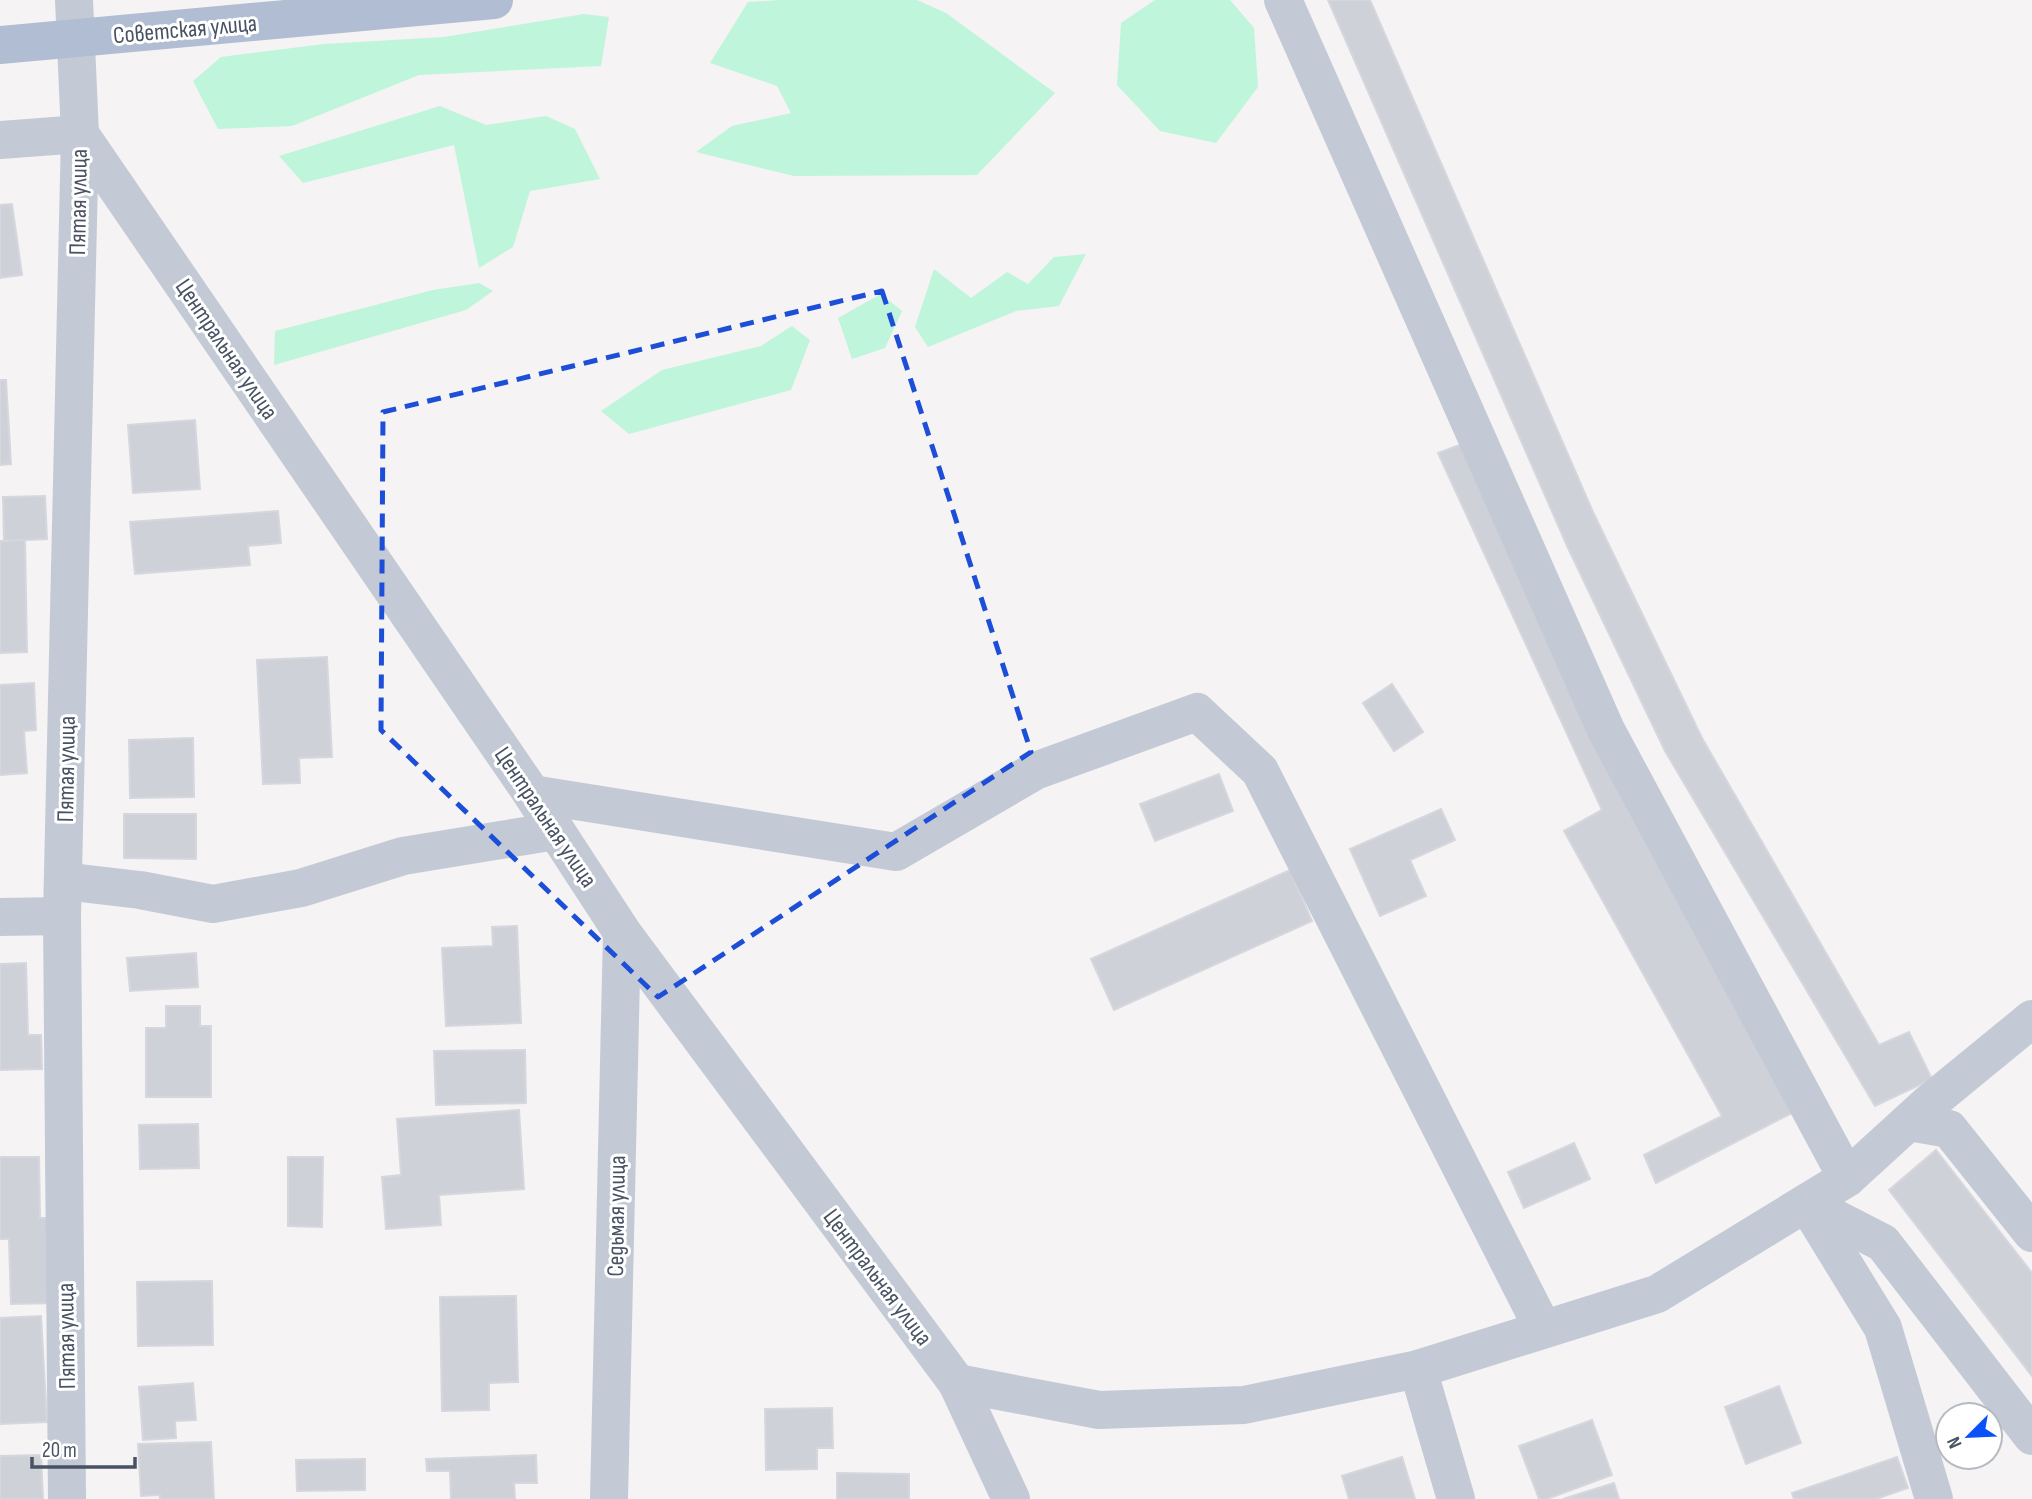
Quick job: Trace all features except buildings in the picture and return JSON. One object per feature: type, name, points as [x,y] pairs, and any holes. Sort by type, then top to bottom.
[{"type":"main road","name":"Советская улица","points":[[0,45],[495,0]]},
{"type":"street","name":"Пятая улица","points":[[67,1499],[63,898],[80,134],[74,0]]},
{"type":"street","points":[[1283,0],[1606,730],[1847,1178]]},
{"type":"street","points":[[0,140],[80,134]]},
{"type":"street","name":"Центральная улица","points":[[80,134],[532,794],[622,932],[957,1383],[1011,1499]]},
{"type":"street","points":[[532,794],[896,852],[1035,771],[1197,712],[1260,771],[1542,1327]]},
{"type":"street","points":[[0,917],[63,898],[140,890],[214,904],[301,888],[403,856],[556,831]]},
{"type":"street","name":"Седьмая улица","points":[[609,1499],[622,932]]},
{"type":"street","points":[[957,1383],[1099,1410],[1244,1405],[1418,1368],[1542,1327],[1657,1294],[1847,1178],[2032,1019]]},
{"type":"street","points":[[1909,1122],[1949,1129],[2032,1233]]},
{"type":"street","points":[[1807,1204],[1883,1243],[2032,1436]]},
{"type":"street","points":[[1807,1204],[1883,1328],[1934,1499]]},
{"type":"street","points":[[1418,1368],[1456,1499]]},
{"type":"highlighted area","points":[[882,291],[1031,752],[658,997],[381,730],[383,412]]},
{"type":"green space","points":[[917,0],[946,13],[1055,93],[977,175],[794,176],[696,152],[732,126],[791,113],[777,86],[710,63],[748,2]]},
{"type":"green space","points":[[1155,0],[1230,0],[1254,28],[1258,87],[1216,143],[1160,131],[1117,85],[1121,23]]},
{"type":"green space","points":[[584,14],[609,17],[601,66],[419,75],[292,126],[218,129],[193,81],[221,57],[324,44],[444,37]]},
{"type":"green space","points":[[440,106],[486,125],[546,116],[575,129],[600,179],[530,191],[513,247],[479,268],[454,145],[303,183],[279,156]]},
{"type":"green space","points":[[1086,254],[1059,306],[1016,311],[928,347],[915,327],[934,269],[971,298],[1007,272],[1028,284],[1054,257]]},
{"type":"green space","points":[[479,283],[493,291],[466,310],[274,365],[275,331],[433,290]]},
{"type":"green space","points":[[881,294],[902,311],[885,348],[852,359],[838,318]]},
{"type":"green space","points":[[792,326],[810,340],[791,390],[629,434],[601,411],[662,370],[761,346]]}]
